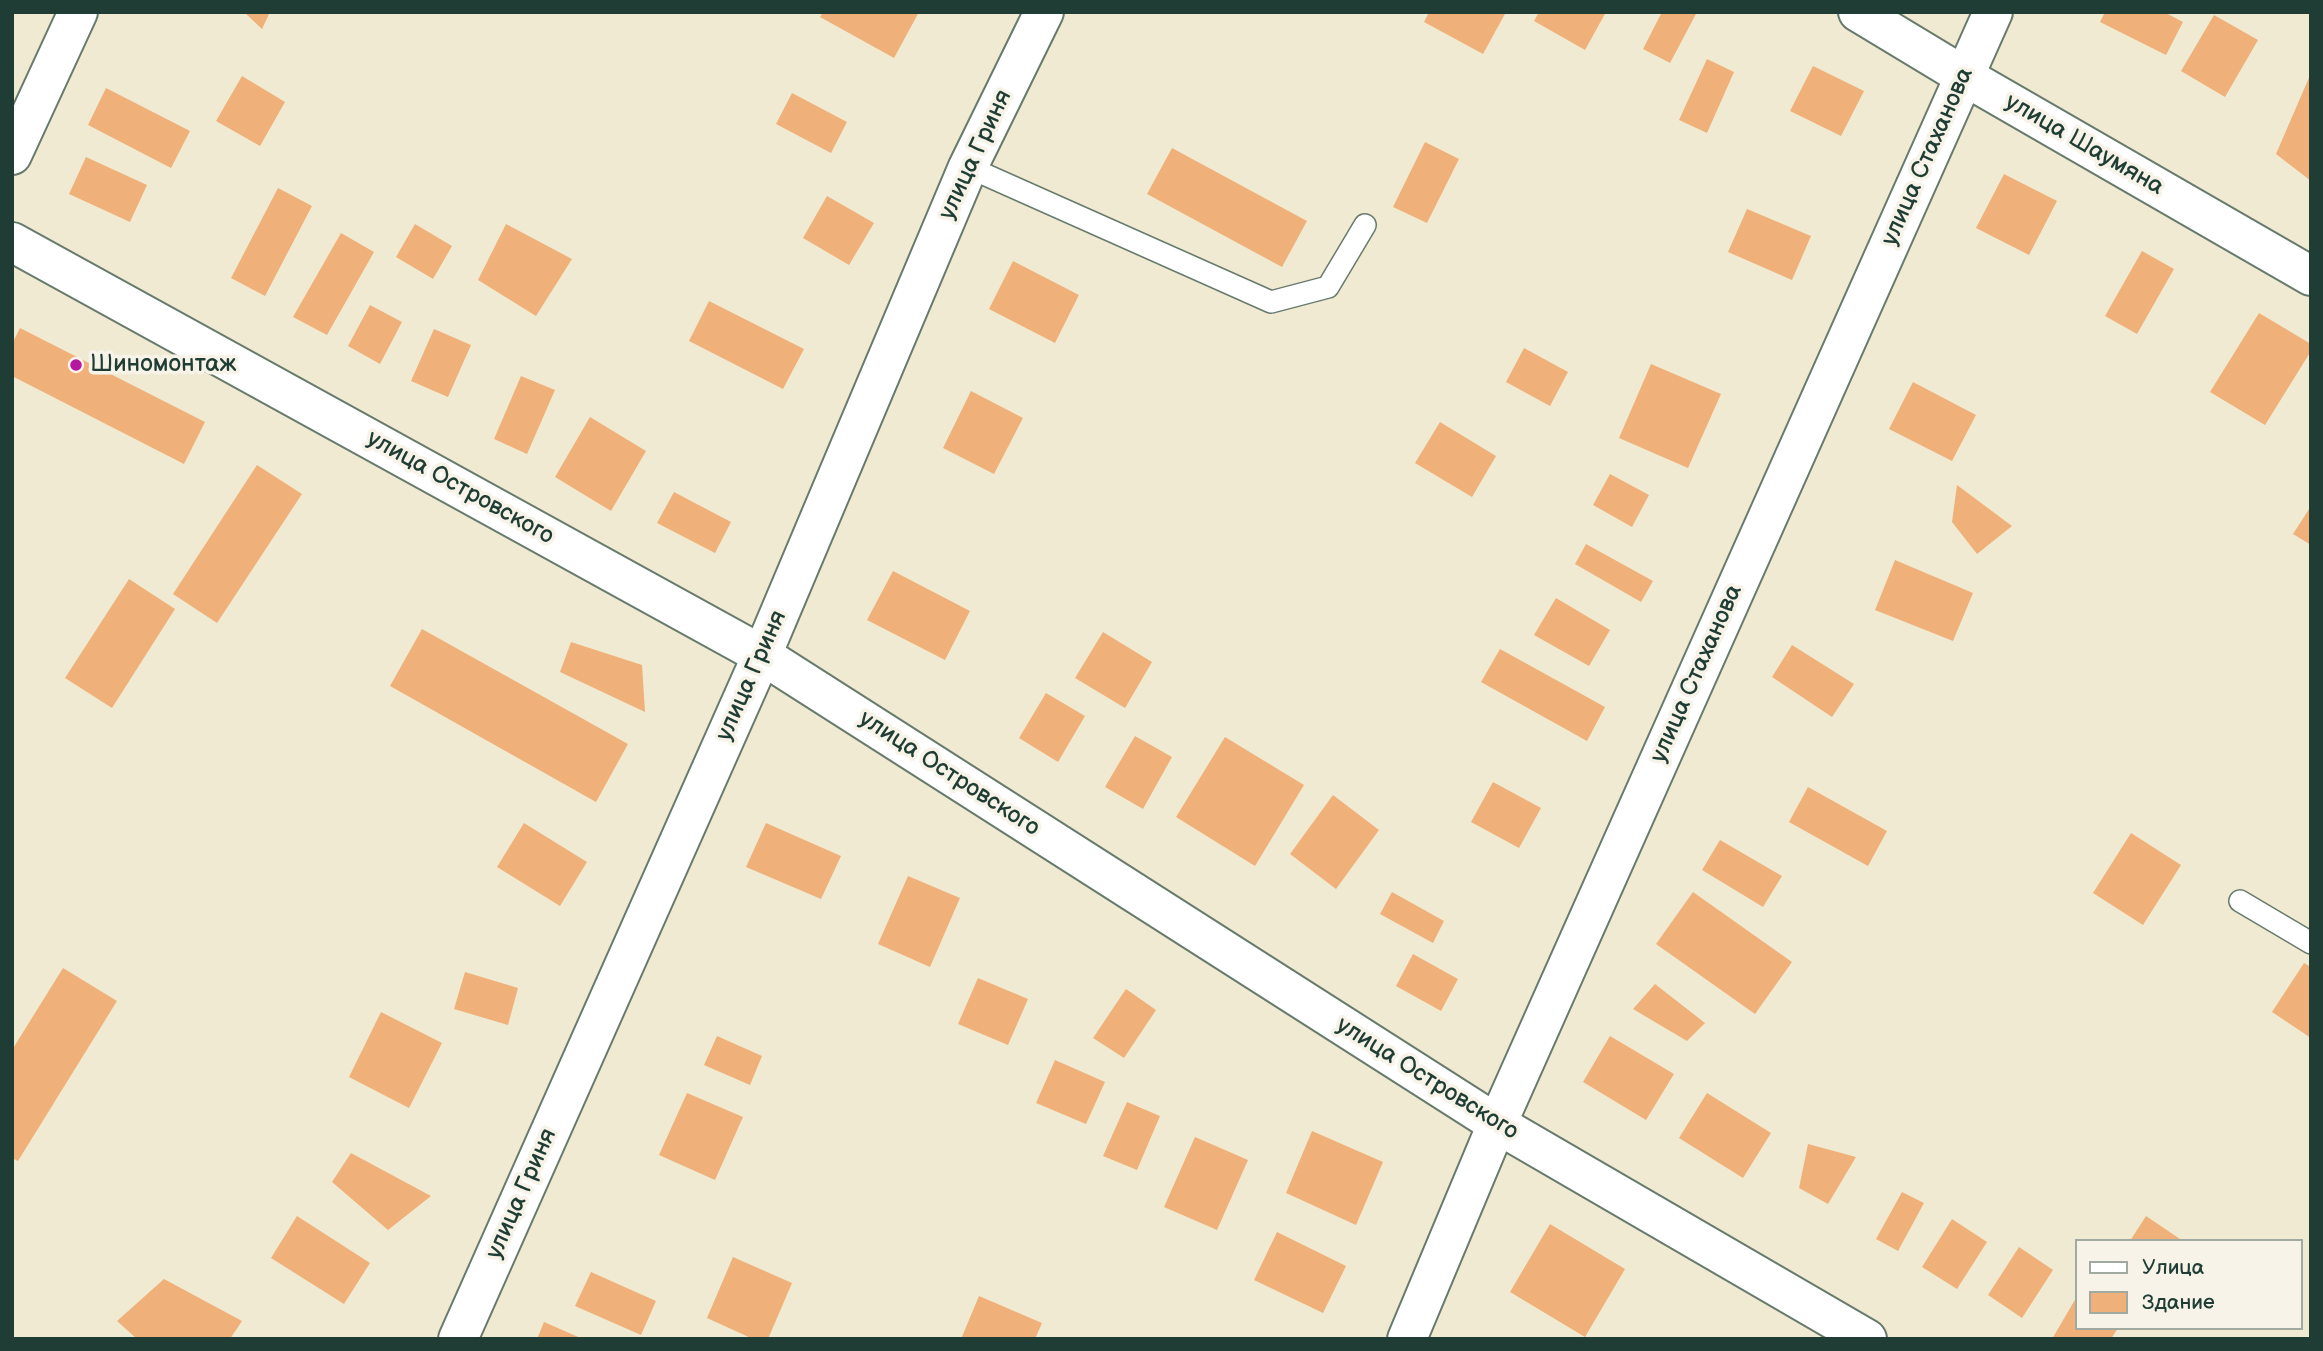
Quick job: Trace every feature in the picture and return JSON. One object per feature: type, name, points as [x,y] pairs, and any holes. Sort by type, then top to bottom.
[{"type":"street","points":[[12,155],[78,12]]},
{"type":"street","name":"улица Гриня","points":[[458,1339],[762,655],[968,167],[1044,12]]},
{"type":"street","name":"улица Шаумяна","points":[[1858,12],[2311,276]]},
{"type":"street","name":"улица Стаханова","points":[[1407,1339],[1497,1124],[1993,12]]},
{"type":"street","name":"улица Островского","points":[[12,242],[762,655],[1497,1124],[1867,1339]]},
{"type":"lane","points":[[968,167],[1271,302],[1328,287],[1365,225]]},
{"type":"lane","points":[[2240,901],[2311,943]]},
{"type":"building","points":[[244,12],[270,12],[262,29]]},
{"type":"building","points":[[823,12],[919,12],[894,58],[820,17]]},
{"type":"building","points":[[1429,12],[1506,12],[1483,54],[1424,22]]},
{"type":"building","points":[[1539,12],[1606,12],[1585,50],[1534,21]]},
{"type":"building","points":[[1662,12],[1697,12],[1670,63],[1643,49]]},
{"type":"building","points":[[2105,12],[2164,12],[2183,22],[2166,55],[2100,22]]},
{"type":"building","points":[[2214,15],[2258,40],[2225,97],[2181,71]]},
{"type":"building","points":[[1707,59],[1734,72],[1707,133],[1679,120]]},
{"type":"building","points":[[1813,66],[1864,91],[1841,136],[1790,111]]},
{"type":"building","points":[[2311,73],[2311,181],[2276,154]]},
{"type":"building","points":[[242,76],[285,102],[260,146],[216,121]]},
{"type":"building","points":[[106,88],[190,131],[171,168],[88,125]]},
{"type":"building","points":[[792,93],[847,122],[831,153],[776,124]]},
{"type":"building","points":[[1425,142],[1459,159],[1427,223],[1393,207]]},
{"type":"building","points":[[1172,148],[1307,221],[1282,267],[1147,194]]},
{"type":"building","points":[[86,157],[147,185],[130,222],[69,194]]},
{"type":"building","points":[[2004,174],[2057,201],[2029,255],[1976,228]]},
{"type":"building","points":[[278,188],[312,206],[265,296],[231,278]]},
{"type":"building","points":[[827,196],[874,223],[849,265],[803,238]]},
{"type":"building","points":[[1747,209],[1811,236],[1792,280],[1728,252]]},
{"type":"building","points":[[415,224],[452,246],[433,279],[396,257]]},
{"type":"building","points":[[506,224],[572,259],[536,316],[478,280]]},
{"type":"building","points":[[341,233],[374,252],[327,335],[293,317]]},
{"type":"building","points":[[2142,251],[2174,269],[2137,334],[2105,316]]},
{"type":"building","points":[[1013,261],[1079,295],[1055,343],[989,309]]},
{"type":"building","points":[[709,301],[804,349],[783,389],[689,341]]},
{"type":"building","points":[[370,305],[402,322],[380,364],[348,346]]},
{"type":"building","points":[[2259,313],[2311,344],[2311,351],[2265,425],[2210,392]]},
{"type":"building","points":[[20,328],[205,422],[184,464],[12,376],[12,344]]},
{"type":"building","points":[[434,329],[471,345],[448,397],[411,381]]},
{"type":"building","points":[[1524,348],[1568,372],[1550,406],[1506,382]]},
{"type":"building","points":[[1651,364],[1721,394],[1688,468],[1619,438]]},
{"type":"building","points":[[521,376],[555,390],[527,454],[494,439]]},
{"type":"building","points":[[1913,382],[1976,415],[1952,461],[1889,429]]},
{"type":"building","points":[[971,391],[1023,418],[994,474],[943,448]]},
{"type":"building","points":[[590,417],[646,451],[611,511],[555,477]]},
{"type":"building","points":[[1440,422],[1496,456],[1472,497],[1415,463]]},
{"type":"building","points":[[257,465],[302,494],[217,623],[173,594]]},
{"type":"building","points":[[1610,474],[1649,495],[1632,527],[1593,505]]},
{"type":"building","points":[[1957,485],[2012,526],[1977,554],[1952,522]]},
{"type":"building","points":[[674,492],[731,522],[715,553],[657,523]]},
{"type":"building","points":[[2311,506],[2311,545],[2293,534]]},
{"type":"building","points":[[1586,544],[1653,581],[1641,602],[1575,564]]},
{"type":"building","points":[[1895,560],[1973,593],[1953,641],[1875,610]]},
{"type":"building","points":[[893,571],[970,611],[945,660],[867,620]]},
{"type":"building","points":[[129,579],[175,609],[112,708],[65,678]]},
{"type":"building","points":[[1556,598],[1610,630],[1589,666],[1534,635]]},
{"type":"building","points":[[422,629],[628,744],[596,802],[390,686]]},
{"type":"building","points":[[1103,632],[1152,662],[1125,708],[1075,678]]},
{"type":"building","points":[[571,642],[642,665],[645,712],[560,672]]},
{"type":"building","points":[[1792,645],[1854,684],[1832,717],[1772,677]]},
{"type":"building","points":[[1500,649],[1605,707],[1587,741],[1481,682]]},
{"type":"building","points":[[1046,693],[1085,716],[1058,762],[1019,738]]},
{"type":"building","points":[[1135,736],[1172,757],[1143,809],[1105,787]]},
{"type":"building","points":[[1225,737],[1304,785],[1255,866],[1176,817]]},
{"type":"building","points":[[1493,782],[1541,808],[1519,848],[1471,822]]},
{"type":"building","points":[[1808,787],[1887,831],[1868,866],[1789,822]]},
{"type":"building","points":[[1333,795],[1379,830],[1336,889],[1290,854]]},
{"type":"building","points":[[524,823],[587,862],[560,906],[497,867]]},
{"type":"building","points":[[766,823],[841,856],[821,899],[746,867]]},
{"type":"building","points":[[2131,833],[2181,865],[2143,925],[2093,893]]},
{"type":"building","points":[[1720,840],[1782,876],[1763,907],[1702,870]]},
{"type":"building","points":[[908,876],[960,898],[930,967],[878,944]]},
{"type":"building","points":[[1392,892],[1444,921],[1433,943],[1380,914]]},
{"type":"building","points":[[1693,892],[1792,962],[1755,1014],[1656,944]]},
{"type":"building","points":[[1413,954],[1458,979],[1441,1011],[1396,986]]},
{"type":"building","points":[[2304,963],[2311,967],[2311,1038],[2272,1012]]},
{"type":"building","points":[[63,968],[117,1001],[18,1161],[12,1158],[12,1050]]},
{"type":"building","points":[[465,972],[518,988],[508,1025],[454,1009]]},
{"type":"building","points":[[978,978],[1028,999],[1008,1045],[958,1024]]},
{"type":"building","points":[[1655,984],[1705,1023],[1687,1041],[1633,1009]]},
{"type":"building","points":[[1126,989],[1156,1010],[1124,1058],[1093,1038]]},
{"type":"building","points":[[381,1012],[442,1043],[409,1108],[349,1077]]},
{"type":"building","points":[[717,1036],[762,1056],[750,1085],[704,1065]]},
{"type":"building","points":[[1610,1036],[1674,1074],[1646,1120],[1583,1082]]},
{"type":"building","points":[[1055,1060],[1105,1082],[1086,1124],[1036,1103]]},
{"type":"building","points":[[687,1093],[743,1117],[715,1180],[659,1155]]},
{"type":"building","points":[[1707,1093],[1771,1133],[1743,1178],[1679,1138]]},
{"type":"building","points":[[1127,1102],[1160,1116],[1137,1170],[1103,1156]]},
{"type":"building","points":[[1312,1131],[1383,1162],[1356,1225],[1286,1193]]},
{"type":"building","points":[[1195,1137],[1248,1160],[1217,1230],[1164,1207]]},
{"type":"building","points":[[1808,1144],[1856,1157],[1828,1204],[1799,1188]]},
{"type":"building","points":[[351,1153],[431,1196],[388,1230],[332,1182]]},
{"type":"building","points":[[1902,1192],[1924,1203],[1898,1251],[1876,1239]]},
{"type":"building","points":[[297,1216],[370,1263],[344,1304],[271,1258]]},
{"type":"building","points":[[2146,1216],[2180,1239],[2131,1239]]},
{"type":"building","points":[[1952,1219],[1987,1242],[1957,1289],[1922,1267]]},
{"type":"building","points":[[1550,1224],[1625,1269],[1585,1337],[1510,1292]]},
{"type":"building","points":[[1277,1232],[1346,1266],[1323,1313],[1254,1280]]},
{"type":"building","points":[[2019,1247],[2053,1270],[2022,1318],[1988,1295]]},
{"type":"building","points":[[733,1257],[792,1283],[768,1339],[753,1339],[707,1318]]},
{"type":"building","points":[[591,1272],[656,1301],[641,1335],[575,1306]]},
{"type":"building","points":[[164,1279],[242,1321],[230,1339],[137,1339],[117,1321]]},
{"type":"building","points":[[979,1296],[1042,1323],[1035,1339],[961,1339]]},
{"type":"building","points":[[2074,1301],[2074,1330],[2117,1330],[2111,1339],[2052,1339]]},
{"type":"building","points":[[544,1322],[583,1339],[537,1339]]},
{"type":"place","name":"Шиномонтаж","points":[[76,365]]}]
